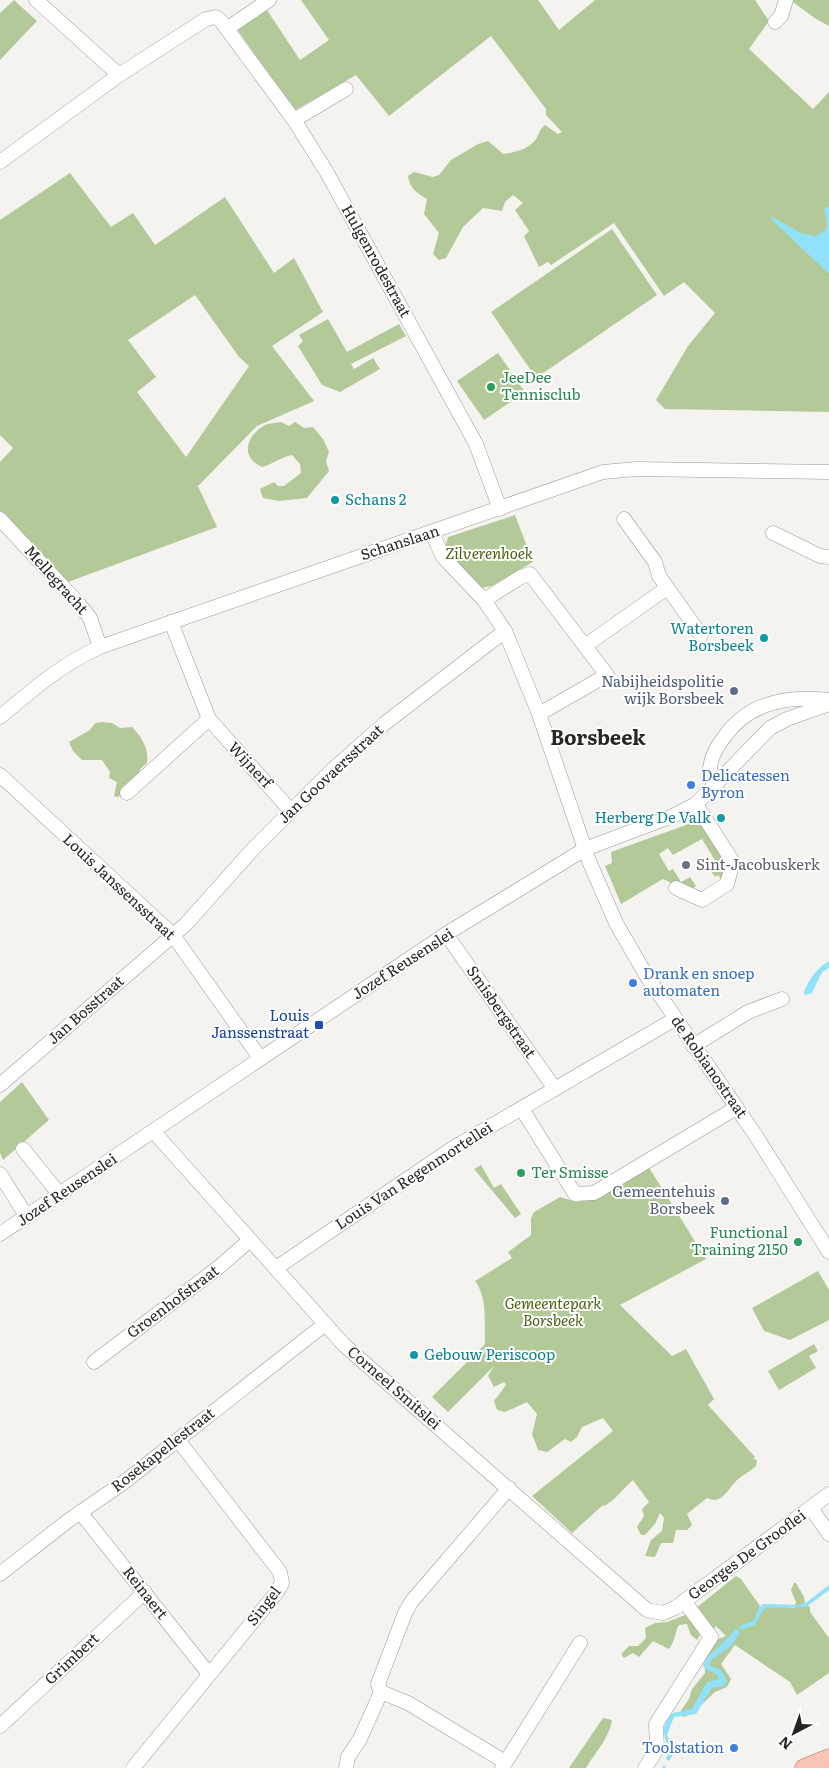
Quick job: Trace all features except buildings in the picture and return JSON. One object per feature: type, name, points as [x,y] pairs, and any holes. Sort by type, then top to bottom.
[{"type":"main road","points":[[804,1768],[829,1758]]},
{"type":"street","points":[[36,0],[119,75]]},
{"type":"street","points":[[0,162],[119,75],[206,19],[216,17],[228,28],[268,0]]},
{"type":"street","points":[[774,22],[782,16],[786,0]]},
{"type":"street","name":"Hulgenrodestraat","points":[[228,28],[294,120],[326,171],[476,444],[500,509]]},
{"type":"street","points":[[294,120],[346,89]]},
{"type":"street","name":"Schanslaan","points":[[0,717],[56,670],[100,647],[603,472],[618,469],[829,472]]},
{"type":"street","name":"Mellegracht","points":[[0,519],[80,604],[90,618],[100,647]]},
{"type":"street","points":[[624,519],[655,562],[659,576],[701,635]]},
{"type":"street","name":"de Robianostraat","points":[[432,533],[443,557],[484,600],[505,631],[539,714],[585,850],[616,923],[675,1019],[760,1141],[829,1252]]},
{"type":"street","points":[[773,533],[820,556],[829,558]]},
{"type":"street","points":[[484,600],[521,577],[530,574],[607,675],[539,714]]},
{"type":"street","points":[[585,646],[667,588]]},
{"type":"street","name":"Wijnerf","points":[[171,622],[209,719],[292,811]]},
{"type":"street","name":"Jan Goovaersstraat","points":[[173,935],[330,771],[384,724],[505,631]]},
{"type":"street","points":[[718,783],[710,771],[715,751],[729,730],[746,714],[757,707],[780,701],[829,700]]},
{"type":"street","name":"Jozef Reusenslei","points":[[0,1234],[446,934],[585,850],[675,815],[696,804],[718,783],[754,742],[770,728],[787,719],[829,704]]},
{"type":"street","points":[[127,793],[209,719]]},
{"type":"street","name":"Louis Janssensstraat","points":[[0,775],[173,935],[260,1058]]},
{"type":"street","points":[[676,888],[702,900],[727,884],[733,862],[696,804]]},
{"type":"street","name":"Smisbergstraat","points":[[446,934],[555,1089]]},
{"type":"street","name":"Jan Bosstraat","points":[[0,1085],[173,935]]},
{"type":"street","points":[[693,1046],[748,1012],[782,999]]},
{"type":"street","name":"Louis Van Regenmortellei","points":[[276,1268],[453,1148],[675,1019]]},
{"type":"street","points":[[522,1108],[575,1194],[594,1192],[736,1108]]},
{"type":"street","name":"Corneel Smitslei","points":[[154,1132],[344,1345],[640,1605],[655,1612],[663,1612]]},
{"type":"street","points":[[24,1149],[60,1195]]},
{"type":"street","points":[[0,1174],[26,1216]]},
{"type":"street","name":"Groenhofstraat","points":[[94,1362],[218,1267],[250,1240]]},
{"type":"street","name":"Rosekapellestraat","points":[[0,1574],[80,1512],[123,1483],[325,1324]]},
{"type":"street","name":"Singel","points":[[133,1768],[277,1592],[282,1582],[280,1572],[178,1440]]},
{"type":"street","points":[[346,1768],[348,1757],[360,1739],[381,1692],[378,1684],[405,1613],[412,1601],[509,1488]]},
{"type":"street","name":"Georges De Grooflei","points":[[663,1612],[669,1611],[684,1601],[829,1494]]},
{"type":"street","points":[[811,1508],[829,1534]]},
{"type":"street","name":"Reinaert","points":[[80,1512],[209,1674]]},
{"type":"street","name":"Grimbert","points":[[0,1726],[145,1592]]},
{"type":"street","points":[[645,1768],[657,1749],[656,1724],[711,1637],[684,1601]]},
{"type":"street","points":[[381,1692],[408,1703],[503,1765],[580,1643]]},
{"type":"green space","points":[[14,0],[37,21],[0,60],[0,13]]},
{"type":"green space","points":[[301,0],[538,0],[559,30],[595,0],[755,0],[769,21],[749,49],[813,109],[829,92],[829,412],[665,409],[656,400],[688,346],[715,313],[684,282],[664,296],[614,223],[551,265],[548,262],[539,267],[524,236],[529,231],[515,210],[523,203],[513,195],[505,202],[502,211],[483,208],[463,227],[446,258],[439,260],[433,254],[439,233],[424,214],[427,199],[417,193],[412,187],[408,176],[414,172],[433,177],[439,175],[451,160],[478,144],[488,141],[503,154],[529,146],[545,125],[558,134],[562,132],[546,115],[546,109],[491,36],[389,116],[356,75],[295,110],[237,29],[267,10],[300,60],[329,40]]},
{"type":"green space","points":[[790,0],[829,0],[829,26],[816,19]]},
{"type":"green space","points":[[70,173],[111,227],[133,213],[155,245],[225,197],[274,273],[294,258],[323,312],[272,346],[314,401],[257,426],[198,486],[217,527],[68,582],[0,511],[0,462],[13,448],[0,435],[0,220]],"holes":[[[195,295],[239,357],[249,366],[186,457],[137,392],[156,377],[128,340]]]},
{"type":"green space","points":[[612,229],[657,295],[536,378],[491,312]]},
{"type":"green space","points":[[328,319],[347,352],[399,324],[406,336],[351,364],[354,369],[373,358],[380,369],[340,392],[322,385],[298,346],[303,341],[299,335]]},
{"type":"green space","name":"JeeDee Tennisclub","points":[[498,353],[525,392],[484,420],[457,381]]},
{"type":"green space","points":[[281,422],[289,426],[295,422],[304,428],[313,427],[323,439],[329,452],[326,461],[329,471],[307,498],[279,501],[263,498],[260,489],[274,482],[278,486],[284,486],[301,473],[300,464],[292,455],[262,467],[250,458],[248,446],[254,434],[265,425]]},
{"type":"green space","name":"Zilverenhoek","points":[[515,515],[533,562],[492,586],[481,588],[444,552],[448,537]]},
{"type":"green space","points":[[95,723],[112,723],[120,728],[132,727],[142,739],[146,748],[147,763],[140,769],[137,779],[118,797],[114,796],[117,782],[109,778],[110,772],[102,760],[82,760],[73,751],[69,742],[90,730]]},
{"type":"green space","points":[[698,818],[727,862],[721,879],[718,875],[715,877],[707,865],[715,860],[702,839],[673,855],[668,848],[659,854],[669,871],[673,869],[681,882],[690,877],[696,886],[693,888],[694,894],[663,879],[621,904],[605,866],[612,863],[611,852],[686,825]]},
{"type":"green space","points":[[22,1082],[49,1120],[3,1160],[0,1153],[0,1102]]},
{"type":"green space","points":[[481,1165],[494,1188],[501,1184],[521,1214],[515,1218],[474,1169]]},
{"type":"green space","name":"Gemeentepark Borsbeek","points":[[648,1166],[706,1259],[620,1305],[672,1356],[686,1349],[714,1399],[708,1405],[755,1457],[753,1459],[757,1460],[756,1466],[736,1481],[724,1495],[717,1500],[707,1498],[687,1514],[692,1525],[687,1530],[676,1530],[673,1543],[661,1543],[655,1557],[645,1556],[651,1540],[662,1531],[664,1518],[660,1513],[655,1524],[645,1535],[641,1535],[637,1527],[644,1516],[642,1509],[649,1502],[633,1480],[614,1499],[602,1506],[572,1533],[532,1496],[613,1431],[603,1418],[582,1427],[577,1437],[571,1442],[565,1439],[547,1452],[538,1450],[532,1434],[537,1414],[527,1402],[505,1412],[497,1410],[494,1401],[506,1385],[504,1382],[494,1387],[488,1376],[494,1366],[448,1412],[432,1397],[485,1344],[484,1303],[475,1281],[512,1258],[508,1252],[531,1235],[531,1218],[534,1212],[560,1197],[576,1202],[592,1199]]},
{"type":"green space","points":[[818,1271],[829,1290],[829,1320],[790,1340],[764,1331],[752,1308]]},
{"type":"green space","points":[[814,1344],[818,1351],[809,1356],[816,1368],[779,1390],[768,1371]]},
{"type":"green space","points":[[736,1576],[741,1579],[760,1606],[765,1604],[794,1608],[796,1602],[791,1590],[794,1583],[796,1583],[804,1597],[805,1604],[810,1607],[810,1612],[829,1638],[829,1673],[797,1695],[790,1682],[735,1645],[721,1664],[731,1679],[727,1687],[715,1692],[695,1711],[685,1717],[681,1716],[680,1712],[689,1699],[692,1689],[705,1673],[705,1657],[716,1640],[726,1636],[716,1626],[713,1630],[696,1608]]},
{"type":"green space","points":[[685,1615],[698,1629],[700,1635],[697,1640],[691,1635],[687,1624],[679,1625],[669,1649],[653,1641],[639,1657],[633,1653],[624,1658],[621,1654],[629,1646],[638,1646],[646,1638],[645,1628],[655,1623],[667,1622]]},
{"type":"green space","points":[[603,1718],[612,1720],[610,1727],[605,1739],[586,1768],[569,1768]]},
{"type":"water","points":[[829,206],[829,274],[771,219],[773,217],[801,233],[816,236],[826,230],[827,221],[824,209]]},
{"type":"water","points":[[829,961],[829,968],[822,972],[812,993],[805,995],[804,992],[811,978],[817,970]]},
{"type":"water","points":[[829,1585],[829,1590],[806,1607],[766,1608],[755,1625],[741,1630],[738,1627],[754,1620],[759,1607],[763,1604],[799,1605],[807,1602]]},
{"type":"water","points":[[736,1628],[740,1633],[731,1646],[710,1661],[709,1665],[721,1670],[727,1681],[724,1686],[712,1688],[696,1714],[674,1717],[667,1735],[675,1751],[669,1761],[666,1759],[669,1751],[664,1735],[665,1724],[672,1713],[692,1709],[707,1682],[719,1679],[716,1674],[704,1668],[703,1664]]},
{"type":"place","name":"JeeDee Tennisclub","points":[[491,387]]},
{"type":"place","name":"Schans 2","points":[[335,500]]},
{"type":"place","name":"Watertoren Borsbeek","points":[[764,638]]},
{"type":"place","name":"Nabijheidspolitie wijk Borsbeek","points":[[734,691]]},
{"type":"place","name":"Delicatessen Byron","points":[[691,785]]},
{"type":"place","name":"Herberg De Valk","points":[[721,818]]},
{"type":"place","name":"Sint-Jacobuskerk","points":[[686,865]]},
{"type":"place","name":"Drank en snoep automaten","points":[[633,983]]},
{"type":"place","name":"Louis Janssenstraat","points":[[319,1025]]},
{"type":"place","name":"Ter Smisse","points":[[521,1173]]},
{"type":"place","name":"Gemeentehuis Borsbeek","points":[[725,1201]]},
{"type":"place","name":"Functional Training 2150","points":[[798,1242]]},
{"type":"place","name":"Gebouw Periscoop","points":[[414,1355]]},
{"type":"place","name":"Toolstation","points":[[734,1748]]},
{"type":"district","name":"Borsbeek","points":[[598,738]]}]
